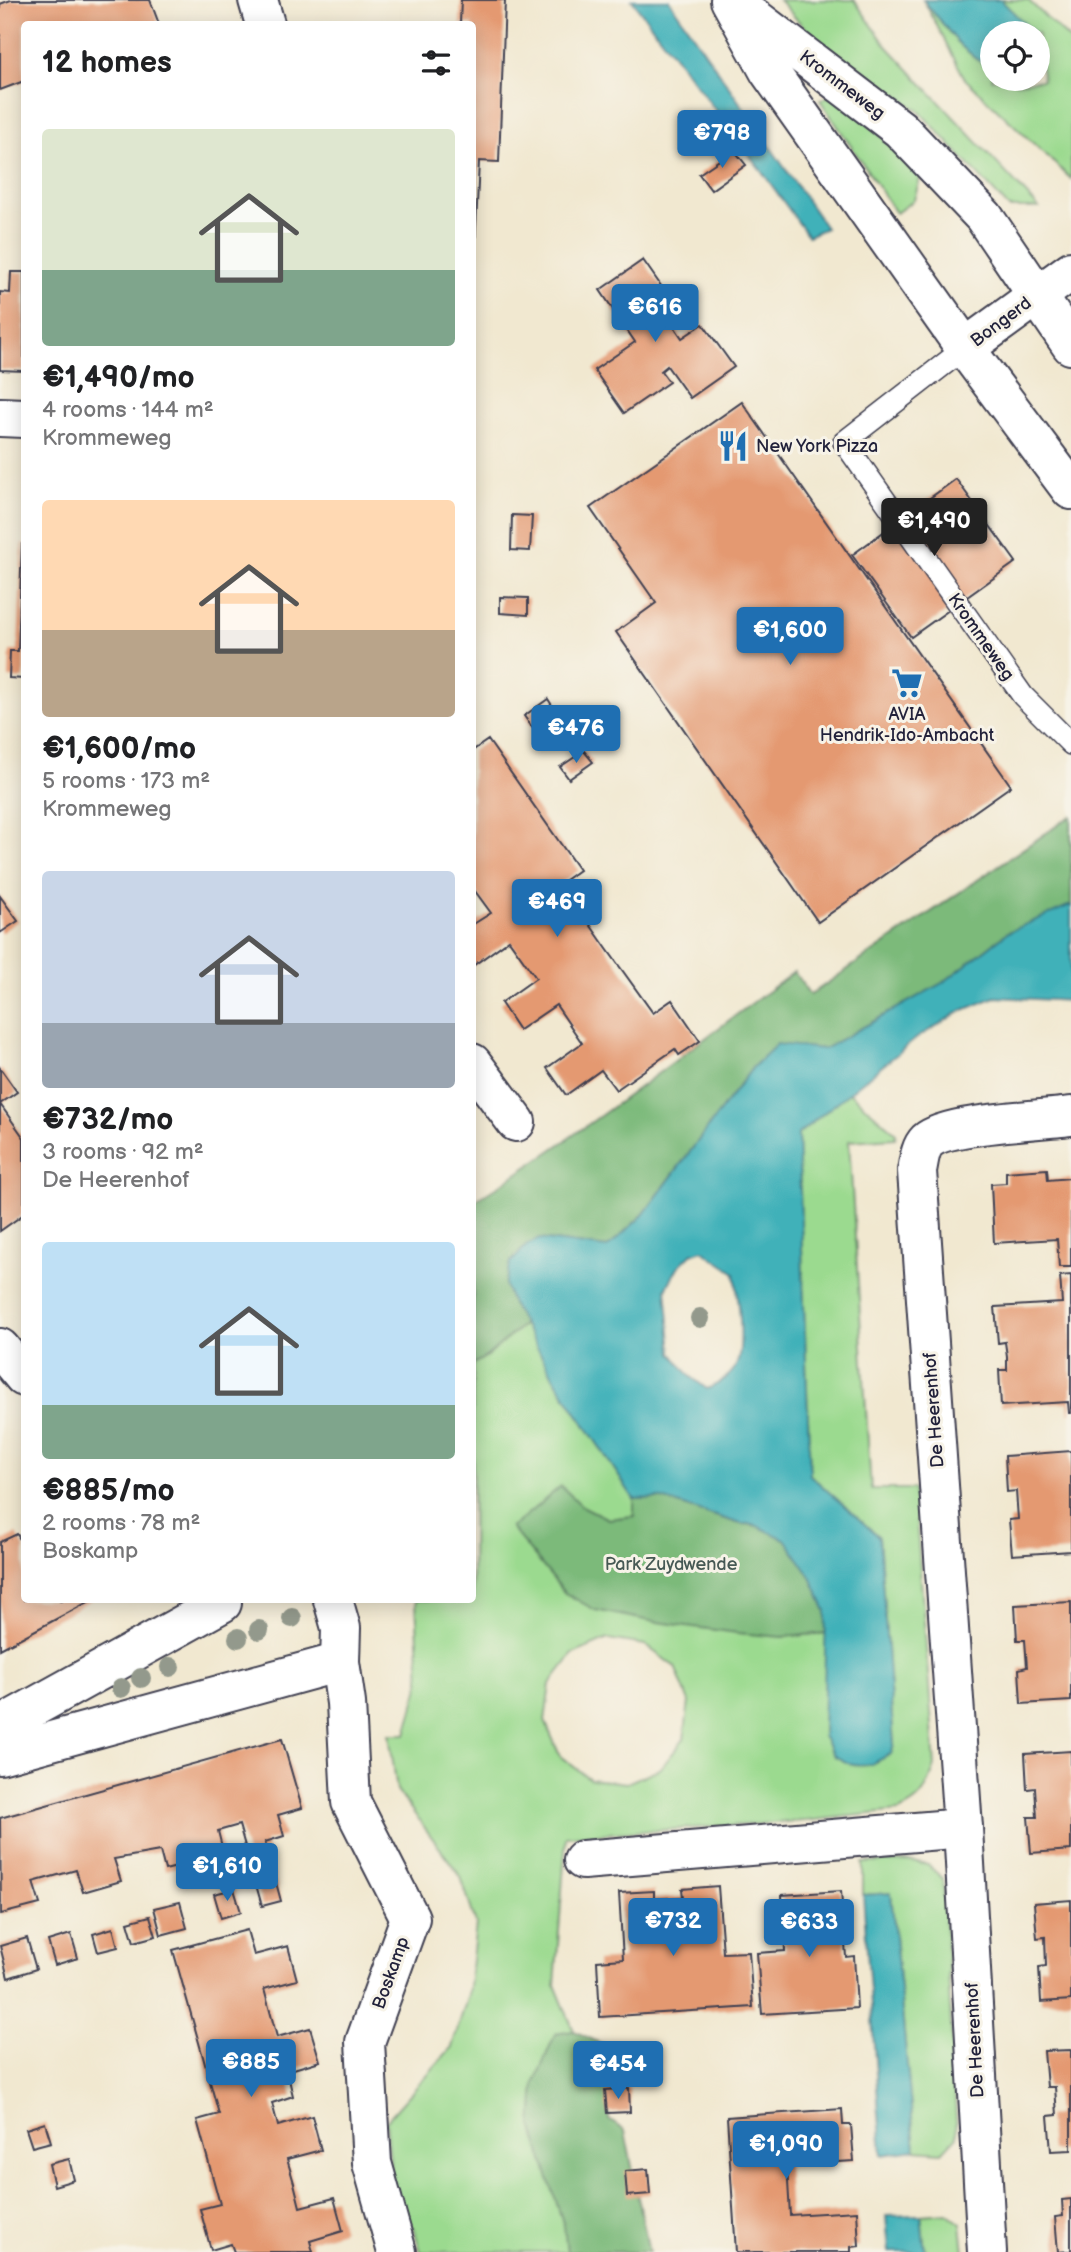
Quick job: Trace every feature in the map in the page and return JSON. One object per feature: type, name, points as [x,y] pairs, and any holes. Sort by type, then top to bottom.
[{"type":"street","points":[[258,0],[264,21]]},
{"type":"street","name":"Krommeweg","points":[[731,0],[900,129],[984,217],[1071,345]]},
{"type":"street","name":"Krommeweg","points":[[731,0],[769,71],[965,348],[1071,490]]},
{"type":"street","name":"Bongerd","points":[[965,348],[1071,271]]},
{"type":"street","points":[[0,416],[21,418]]},
{"type":"street","points":[[476,1068],[516,1122]]},
{"type":"street","name":"De Heerenhof","points":[[986,2252],[963,1828],[918,1185],[920,1157],[926,1142],[939,1133],[960,1128],[1071,1116]]},
{"type":"street","points":[[0,1348],[21,1373]]},
{"type":"street","points":[[0,1726],[218,1603]]},
{"type":"street","name":"Boskamp","points":[[334,1603],[341,1628],[340,1662],[346,1703],[351,1802],[411,1918],[365,2042],[372,2163],[397,2252]]},
{"type":"street","points":[[0,1755],[340,1662]]},
{"type":"street","points":[[583,1860],[963,1828]]},
{"type":"lane","name":"Krommeweg","points":[[965,348],[844,442],[1023,696],[1071,744]]},
{"type":"green space","points":[[779,0],[854,0],[886,45],[1039,208],[1009,208],[919,111],[812,36]]},
{"type":"green space","points":[[996,0],[1028,0],[1071,41],[1071,179],[965,79],[924,1],[961,46],[980,61],[980,91],[1050,91],[1050,21],[1020,21]]},
{"type":"green space","points":[[837,93],[921,175],[914,200],[896,213],[820,100]]},
{"type":"green space","points":[[1071,816],[1071,906],[1008,932],[944,982],[824,1049],[777,1045],[753,1067],[643,1215],[607,1248],[539,1239],[527,1245],[511,1262],[512,1304],[524,1324],[476,1362],[476,1200],[596,1119],[794,972],[810,995]]},
{"type":"green space","points":[[849,1092],[896,1133],[895,1138],[849,1141],[871,1489],[914,1489],[935,1766],[919,1798],[899,1811],[805,1821],[566,1836],[555,1985],[574,2031],[555,2034],[567,2252],[421,2252],[414,2229],[394,2203],[386,2121],[452,2047],[468,1995],[476,1924],[461,1877],[397,1790],[389,1734],[406,1734],[420,1683],[416,1603],[476,1603],[476,1362],[524,1324],[558,1384],[634,1499],[634,1516],[608,1519],[582,1506],[511,1527],[565,1593],[782,1637],[827,1633],[823,1736],[851,1763],[865,1766],[876,1762],[894,1745],[879,1537],[810,1475],[798,1134]],"holes":[[[608,1639],[645,1645],[675,1667],[689,1702],[684,1739],[661,1768],[627,1783],[590,1779],[560,1756],[545,1721],[550,1684],[573,1654]]]},
{"type":"green space","name":"Park Zuydwende","points":[[561,1486],[582,1506],[608,1519],[634,1516],[634,1499],[659,1498],[741,1524],[771,1530],[791,1546],[815,1585],[826,1611],[827,1633],[782,1637],[737,1633],[595,1610],[565,1593],[511,1528]]},
{"type":"green space","points":[[906,1861],[928,1865],[943,1879],[957,2136],[942,2152],[915,2150],[891,1893],[863,1895],[863,1863]]},
{"type":"green space","points":[[574,2031],[604,2045],[609,2120],[625,2131],[649,2252],[567,2252],[564,2226],[532,2126],[535,2082],[555,2034]]},
{"type":"green space","points":[[947,2213],[961,2224],[964,2252],[925,2252],[921,2215]]},
{"type":"water","points":[[632,0],[669,0],[826,228],[808,236]]},
{"type":"water","points":[[923,0],[1001,0],[1022,21],[980,21],[980,61],[961,46]]},
{"type":"water","points":[[1071,906],[1071,1001],[995,997],[959,1012],[917,1038],[798,1134],[810,1475],[879,1537],[894,1745],[891,1754],[872,1764],[848,1763],[834,1756],[823,1736],[826,1611],[811,1577],[785,1539],[753,1524],[741,1524],[659,1498],[634,1499],[558,1384],[512,1304],[505,1285],[511,1262],[527,1245],[539,1239],[607,1248],[643,1215],[753,1067],[777,1044],[824,1049],[944,982],[1008,932]],"holes":[[[702,1250],[735,1273],[740,1329],[738,1360],[730,1374],[707,1389],[690,1376],[672,1353],[666,1289],[678,1267],[691,1254]]]},
{"type":"water","points":[[891,1893],[915,2150],[882,2155],[863,1895]]},
{"type":"water","points":[[921,2215],[925,2252],[889,2252],[886,2216]]},
{"type":"building","points":[[11,0],[150,0],[158,21],[21,21],[21,82],[0,90],[0,4]]},
{"type":"building","points":[[461,0],[505,0],[499,162],[479,161],[476,227],[476,21],[460,21]]},
{"type":"building","points":[[734,150],[746,165],[711,190],[699,174]]},
{"type":"building","points":[[643,260],[673,303],[663,310],[682,338],[703,324],[734,367],[690,398],[667,366],[661,371],[669,382],[624,413],[594,370],[635,342],[600,290]]},
{"type":"building","points":[[11,272],[21,272],[21,371],[0,370],[0,292],[10,293]]},
{"type":"building","points":[[742,402],[1011,786],[818,922],[616,632],[656,603],[590,508]]},
{"type":"building","points":[[956,479],[1016,562],[911,637],[852,555]]},
{"type":"building","points":[[512,515],[532,516],[530,551],[511,550]]},
{"type":"building","points":[[21,571],[21,679],[9,678],[10,651],[18,651]]},
{"type":"building","points":[[500,597],[528,598],[528,615],[500,613]]},
{"type":"building","points":[[548,699],[555,710],[532,727],[524,716]]},
{"type":"building","points":[[488,740],[579,870],[561,883],[653,1013],[672,1000],[700,1041],[679,1055],[675,1049],[616,1090],[601,1070],[566,1095],[547,1068],[582,1043],[556,1005],[519,1030],[501,1003],[536,978],[509,940],[476,964],[476,922],[491,913],[476,892],[476,748]]},
{"type":"building","points":[[584,751],[593,762],[569,779],[560,767]]},
{"type":"building","points":[[0,896],[18,921],[0,933]]},
{"type":"building","points":[[0,1068],[17,1092],[0,1104]]},
{"type":"building","points":[[0,1104],[21,1134],[21,1216],[0,1231]]},
{"type":"building","points":[[1047,1169],[1048,1180],[1071,1178],[1071,1267],[1059,1267],[1057,1239],[994,1243],[991,1184],[1006,1183],[1006,1172]]},
{"type":"building","points":[[1071,1275],[1071,1413],[1068,1402],[1001,1406],[999,1370],[1007,1370],[1007,1356],[1005,1342],[998,1343],[995,1307],[1062,1303],[1060,1276]]},
{"type":"building","points":[[1071,1451],[1071,1551],[1012,1555],[1009,1520],[1018,1519],[1016,1491],[1007,1492],[1005,1456]]},
{"type":"building","points":[[17,1534],[21,1541],[21,1603],[86,1603],[0,1649],[0,1542]]},
{"type":"building","points":[[1071,1602],[1071,1701],[1021,1704],[1019,1669],[1027,1667],[1025,1640],[1017,1640],[1015,1605]]},
{"type":"building","points":[[282,1739],[302,1808],[278,1815],[284,1836],[265,1842],[281,1901],[262,1906],[239,1825],[218,1831],[224,1855],[165,1870],[160,1851],[114,1859],[121,1881],[83,1892],[76,1870],[33,1882],[40,1904],[1,1914],[0,1818]]},
{"type":"building","points":[[1071,1751],[1071,1850],[1031,1853],[1028,1817],[1037,1817],[1035,1788],[1027,1789],[1025,1754]]},
{"type":"building","points":[[718,1886],[723,1953],[749,1952],[753,2007],[600,2017],[597,1961],[623,1959],[619,1893],[654,1891],[654,1899],[683,1897],[682,1889]]},
{"type":"building","points":[[234,1889],[241,1912],[221,1918],[214,1894]]},
{"type":"building","points":[[841,1891],[846,1957],[854,1956],[857,2008],[762,2014],[757,1953],[785,1951],[782,1895]]},
{"type":"building","points":[[1071,1900],[1071,2000],[1041,2002],[1039,1967],[1046,1966],[1045,1937],[1037,1938],[1034,1903]]},
{"type":"building","points":[[180,1902],[187,1928],[161,1935],[154,1908]]},
{"type":"building","points":[[150,1916],[156,1936],[134,1942],[128,1922]]},
{"type":"building","points":[[113,1928],[118,1947],[98,1952],[93,1934]]},
{"type":"building","points":[[247,1930],[254,1955],[288,1946],[297,1980],[264,1989],[277,2037],[310,2028],[320,2061],[287,2071],[293,2096],[272,2103],[278,2126],[312,2116],[321,2150],[287,2159],[300,2207],[334,2198],[343,2231],[310,2241],[313,2252],[234,2252],[231,2244],[211,2250],[200,2209],[220,2204],[197,2120],[219,2114],[173,1950]]},
{"type":"building","points":[[71,1934],[78,1958],[55,1965],[48,1941]]},
{"type":"building","points":[[27,1938],[36,1969],[8,1978],[0,1946]]},
{"type":"building","points":[[1071,2050],[1071,2150],[1051,2151],[1048,2116],[1057,2115],[1055,2087],[1047,2087],[1044,2051]]},
{"type":"building","points":[[629,2088],[630,2112],[607,2113],[605,2090]]},
{"type":"building","points":[[842,2109],[843,2125],[851,2125],[854,2161],[787,2165],[790,2215],[857,2211],[859,2246],[851,2247],[851,2252],[736,2252],[727,2117]]},
{"type":"building","points":[[45,2123],[51,2142],[32,2147],[26,2129]]},
{"type":"building","points":[[69,2159],[74,2180],[54,2186],[49,2164]]},
{"type":"building","points":[[648,2169],[650,2194],[627,2196],[625,2171]]},
{"type":"building","points":[[1071,2199],[1071,2251],[1058,2252],[1055,2217],[1063,2216],[1062,2200]]},
{"type":"place","name":"New York Pizza","points":[[733,446]]},
{"type":"place","name":"AVIA Hendrik-Ido-Ambacht","points":[[907,683]]}]
